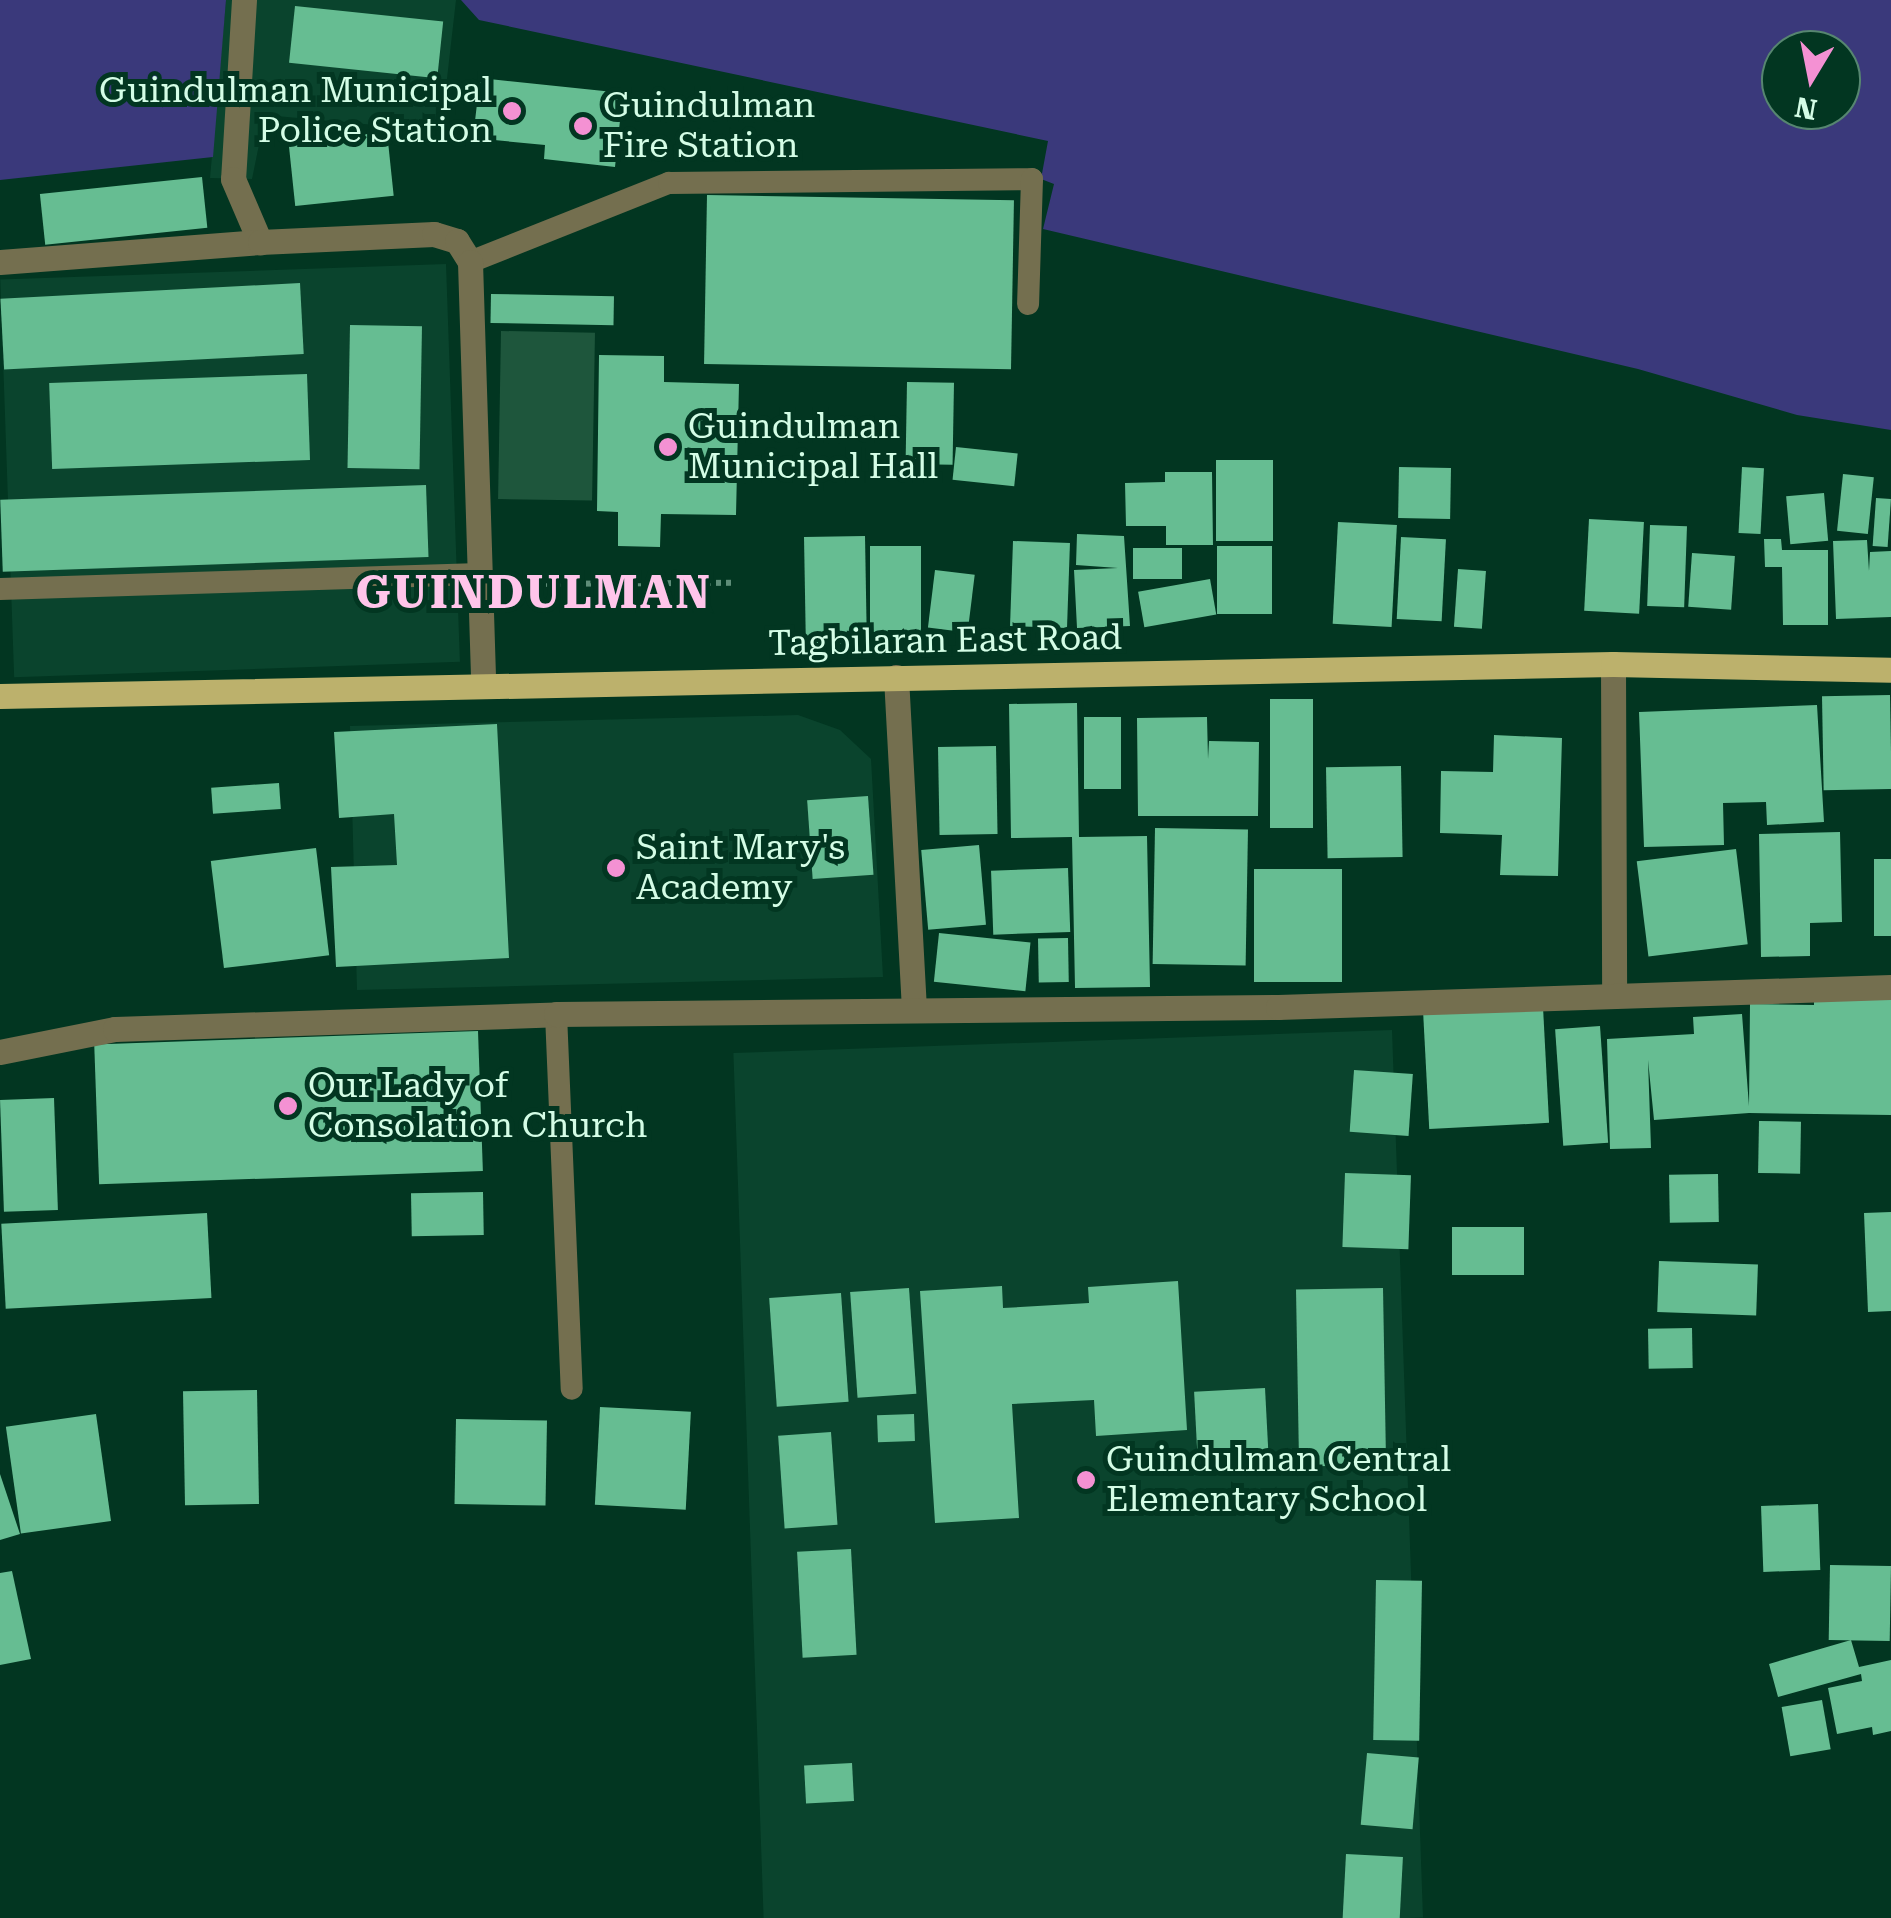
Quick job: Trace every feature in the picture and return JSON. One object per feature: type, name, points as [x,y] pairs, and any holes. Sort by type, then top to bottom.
[{"type":"main road","name":"Tagbilaran East Road","points":[[0,696],[483,682],[1613,664],[1891,670]]},
{"type":"street","points":[[244,0],[234,178],[260,242]]},
{"type":"street","points":[[0,262],[260,242],[434,234],[457,242],[470,262],[483,682]]},
{"type":"street","points":[[1613,664],[1614,996]]},
{"type":"street","points":[[896,677],[914,1010]]},
{"type":"street","points":[[0,1052],[115,1030],[556,1014],[1614,996],[1891,987]]},
{"type":"lane","points":[[470,262],[669,182],[1032,179],[1028,304]]},
{"type":"lane","points":[[0,589],[480,574]]},
{"type":"lane","points":[[556,1014],[572,1389]]},
{"type":"path","points":[[516,584],[736,583]]},
{"type":"shaded area","points":[[0,0],[226,0],[213,157],[0,180]]},
{"type":"shaded area","points":[[226,0],[456,0],[441,131],[265,115],[252,179],[210,178]]},
{"type":"shaded area","points":[[461,0],[1891,0],[1891,430],[1797,415],[1638,369],[1043,229],[1054,184],[1041,179],[1048,141],[479,20]]},
{"type":"shaded area","points":[[446,264],[460,662],[14,677],[0,280]]},
{"type":"shaded area","points":[[501,331],[595,333],[592,501],[498,499]]},
{"type":"shaded area","name":"Saint Mary's Academy","points":[[798,715],[840,730],[871,759],[883,977],[357,990],[350,726]]},
{"type":"shaded area","name":"Guindulman Central Elementary School","points":[[1392,1030],[1423,1917],[764,1918],[733,1053]]},
{"type":"building","points":[[295,6],[443,22],[437,78],[289,63]]},
{"type":"building","points":[[480,78],[623,93],[615,167],[544,159],[545,145],[473,138]]},
{"type":"building","points":[[387,132],[394,196],[295,206],[289,142]]},
{"type":"building","points":[[202,177],[207,228],[45,245],[40,194]]},
{"type":"building","points":[[707,195],[1014,200],[1011,369],[704,364]]},
{"type":"building","points":[[300,283],[304,354],[4,370],[0,299]]},
{"type":"building","points":[[491,294],[614,296],[613,325],[490,323]]},
{"type":"building","points":[[350,325],[422,326],[419,469],[348,468]]},
{"type":"building","name":"Guindulman Municipal Hall","points":[[599,355],[664,356],[664,382],[739,384],[736,515],[661,514],[660,547],[618,546],[618,512],[597,511]]},
{"type":"building","points":[[307,374],[310,460],[52,469],[49,383]]},
{"type":"building","points":[[907,382],[954,383],[953,465],[906,464]]},
{"type":"building","points":[[956,447],[1018,453],[1014,486],[953,480]]},
{"type":"building","points":[[1216,460],[1273,460],[1273,541],[1216,541]]},
{"type":"building","points":[[1399,467],[1451,468],[1450,519],[1398,518]]},
{"type":"building","points":[[1742,467],[1764,468],[1761,534],[1739,533]]},
{"type":"building","points":[[1165,472],[1212,472],[1213,545],[1166,545],[1166,526],[1126,526],[1125,483],[1165,482]]},
{"type":"building","points":[[1843,474],[1874,477],[1868,534],[1837,531]]},
{"type":"building","points":[[426,485],[429,557],[3,572],[0,500]]},
{"type":"building","points":[[1824,493],[1828,541],[1790,544],[1786,496]]},
{"type":"building","points":[[1876,498],[1891,499],[1888,547],[1873,546]]},
{"type":"building","points":[[1589,519],[1644,522],[1639,614],[1584,611]]},
{"type":"building","points":[[1338,522],[1397,525],[1392,627],[1333,624]]},
{"type":"building","points":[[1650,525],[1687,526],[1684,607],[1647,606]]},
{"type":"building","points":[[1077,534],[1124,536],[1130,626],[1077,628],[1074,570],[1118,568],[1076,565]]},
{"type":"building","points":[[865,536],[867,643],[806,644],[804,537]]},
{"type":"building","points":[[1401,537],[1446,539],[1442,621],[1397,619]]},
{"type":"building","points":[[1764,539],[1781,539],[1782,550],[1828,550],[1828,625],[1783,625],[1782,567],[1765,567]]},
{"type":"building","points":[[1867,540],[1869,571],[1870,552],[1891,551],[1891,617],[1836,619],[1833,541]]},
{"type":"building","points":[[1013,541],[1070,543],[1067,628],[1010,626]]},
{"type":"building","points":[[870,546],[921,546],[921,632],[870,632]]},
{"type":"building","points":[[1217,546],[1272,546],[1272,614],[1217,614]]},
{"type":"building","points":[[1133,548],[1182,548],[1182,579],[1133,579]]},
{"type":"building","points":[[1692,553],[1735,556],[1731,610],[1688,607]]},
{"type":"building","points":[[1458,569],[1486,571],[1482,629],[1454,627]]},
{"type":"building","points":[[935,570],[975,575],[968,632],[928,628]]},
{"type":"building","points":[[1210,579],[1216,614],[1144,627],[1138,592]]},
{"type":"building","points":[[1890,695],[1891,789],[1824,790],[1822,696]]},
{"type":"building","points":[[1270,699],[1313,699],[1313,828],[1270,828]]},
{"type":"building","points":[[1077,703],[1079,837],[1147,836],[1150,987],[1075,988],[1072,837],[1011,838],[1009,704]]},
{"type":"building","points":[[1817,705],[1824,822],[1767,825],[1766,802],[1723,803],[1724,845],[1644,847],[1639,712]]},
{"type":"building","points":[[1084,717],[1121,717],[1121,789],[1084,789]]},
{"type":"building","points":[[1207,717],[1208,759],[1209,741],[1259,742],[1258,816],[1138,816],[1137,718]]},
{"type":"building","points":[[497,724],[509,958],[336,967],[331,867],[397,865],[394,814],[339,818],[334,732]]},
{"type":"building","points":[[1494,735],[1562,738],[1558,876],[1500,875],[1502,835],[1440,833],[1441,771],[1493,772]]},
{"type":"building","points":[[996,746],[998,834],[940,835],[938,747]]},
{"type":"building","points":[[1401,766],[1403,857],[1328,858],[1326,767]]},
{"type":"building","points":[[279,783],[281,809],[213,814],[211,788]]},
{"type":"building","points":[[868,796],[874,875],[813,879],[807,800]]},
{"type":"building","points":[[1155,828],[1248,830],[1246,966],[1153,964]]},
{"type":"building","points":[[1840,832],[1842,922],[1810,923],[1810,956],[1761,957],[1759,834]]},
{"type":"building","points":[[979,845],[986,925],[928,930],[921,850]]},
{"type":"building","points":[[316,848],[329,955],[224,968],[211,861]]},
{"type":"building","points":[[1736,849],[1748,944],[1648,956],[1637,861]]},
{"type":"building","points":[[1874,859],[1891,859],[1891,936],[1874,936]]},
{"type":"building","points":[[1068,868],[1070,932],[993,935],[991,871]]},
{"type":"building","points":[[1254,869],[1342,869],[1342,982],[1254,982]]},
{"type":"building","points":[[939,933],[1030,943],[1025,991],[934,982]]},
{"type":"building","points":[[1068,938],[1069,982],[1039,983],[1038,939]]},
{"type":"building","points":[[1814,995],[1891,996],[1891,1115],[1749,1113],[1654,1120],[1648,1060],[1651,1148],[1610,1149],[1607,1039],[1694,1034],[1693,1017],[1742,1014],[1749,1106],[1750,1004],[1814,1005]]},
{"type":"building","points":[[1543,1007],[1549,1123],[1429,1129],[1423,1013]]},
{"type":"building","points":[[1600,1026],[1608,1143],[1563,1146],[1555,1029]]},
{"type":"building","name":"Our Lady of Consolation Church","points":[[478,1031],[483,1171],[99,1184],[94,1044]]},
{"type":"building","points":[[1354,1070],[1413,1074],[1409,1136],[1350,1132]]},
{"type":"building","points":[[54,1098],[58,1210],[4,1212],[0,1100]]},
{"type":"building","points":[[1759,1121],[1801,1122],[1800,1174],[1758,1173]]},
{"type":"building","points":[[1345,1173],[1411,1175],[1408,1249],[1342,1247]]},
{"type":"building","points":[[1718,1174],[1719,1222],[1670,1223],[1669,1175]]},
{"type":"building","points":[[483,1192],[484,1235],[412,1236],[411,1193]]},
{"type":"building","points":[[1891,1212],[1891,1311],[1868,1312],[1864,1213]]},
{"type":"building","points":[[207,1213],[211,1298],[6,1309],[1,1224]]},
{"type":"building","points":[[1452,1227],[1524,1227],[1524,1275],[1452,1275]]},
{"type":"building","points":[[1659,1261],[1758,1264],[1756,1315],[1657,1312]]},
{"type":"building","points":[[1178,1281],[1187,1430],[1096,1436],[1094,1400],[1012,1404],[1019,1518],[935,1523],[920,1291],[1002,1286],[1003,1308],[1089,1303],[1088,1287]]},
{"type":"building","points":[[909,1288],[916,1394],[858,1398],[850,1292]]},
{"type":"building","points":[[1383,1288],[1386,1465],[1299,1466],[1296,1290]]},
{"type":"building","points":[[841,1293],[849,1402],[777,1407],[769,1298]]},
{"type":"building","points":[[1692,1328],[1693,1368],[1649,1369],[1648,1329]]},
{"type":"building","points":[[1265,1388],[1268,1453],[1197,1457],[1194,1392]]},
{"type":"building","points":[[257,1390],[259,1504],[185,1505],[183,1391]]},
{"type":"building","points":[[600,1407],[691,1412],[686,1510],[595,1505]]},
{"type":"building","points":[[96,1414],[111,1521],[21,1534],[6,1427]]},
{"type":"building","points":[[914,1414],[915,1441],[878,1442],[877,1415]]},
{"type":"building","points":[[456,1419],[547,1421],[546,1506],[455,1504]]},
{"type":"building","points":[[831,1432],[837,1525],[785,1528],[778,1436]]},
{"type":"building","points":[[0,1474],[20,1534],[0,1540]]},
{"type":"building","points":[[1818,1504],[1820,1570],[1763,1572],[1761,1506]]},
{"type":"building","points":[[851,1549],[857,1655],[803,1658],[797,1552]]},
{"type":"building","points":[[1830,1565],[1891,1566],[1890,1641],[1829,1640]]},
{"type":"building","points":[[12,1571],[31,1659],[0,1665],[0,1573]]},
{"type":"building","points":[[1376,1580],[1422,1581],[1419,1741],[1373,1740]]},
{"type":"building","points":[[1851,1640],[1859,1667],[1891,1660],[1891,1731],[1873,1735],[1872,1727],[1837,1734],[1828,1688],[1862,1681],[1861,1674],[1778,1697],[1769,1664]]},
{"type":"building","points":[[1822,1700],[1831,1749],[1790,1756],[1782,1707]]},
{"type":"building","points":[[1367,1753],[1419,1758],[1413,1829],[1361,1825]]},
{"type":"building","points":[[852,1763],[854,1801],[806,1803],[804,1766]]},
{"type":"building","points":[[1346,1854],[1403,1857],[1400,1918],[1343,1918]]},
{"type":"place","name":"Guindulman Municipal Police Station","points":[[512,111]]},
{"type":"place","name":"Guindulman Fire Station","points":[[583,126]]},
{"type":"place","name":"Guindulman Municipal Hall","points":[[668,447]]},
{"type":"place","name":"Saint Mary's Academy","points":[[616,868]]},
{"type":"place","name":"Our Lady of Consolation Church","points":[[288,1106]]},
{"type":"place","name":"Guindulman Central Elementary School","points":[[1086,1480]]},
{"type":"district","name":"GUINDULMAN","points":[[534,593]]}]
